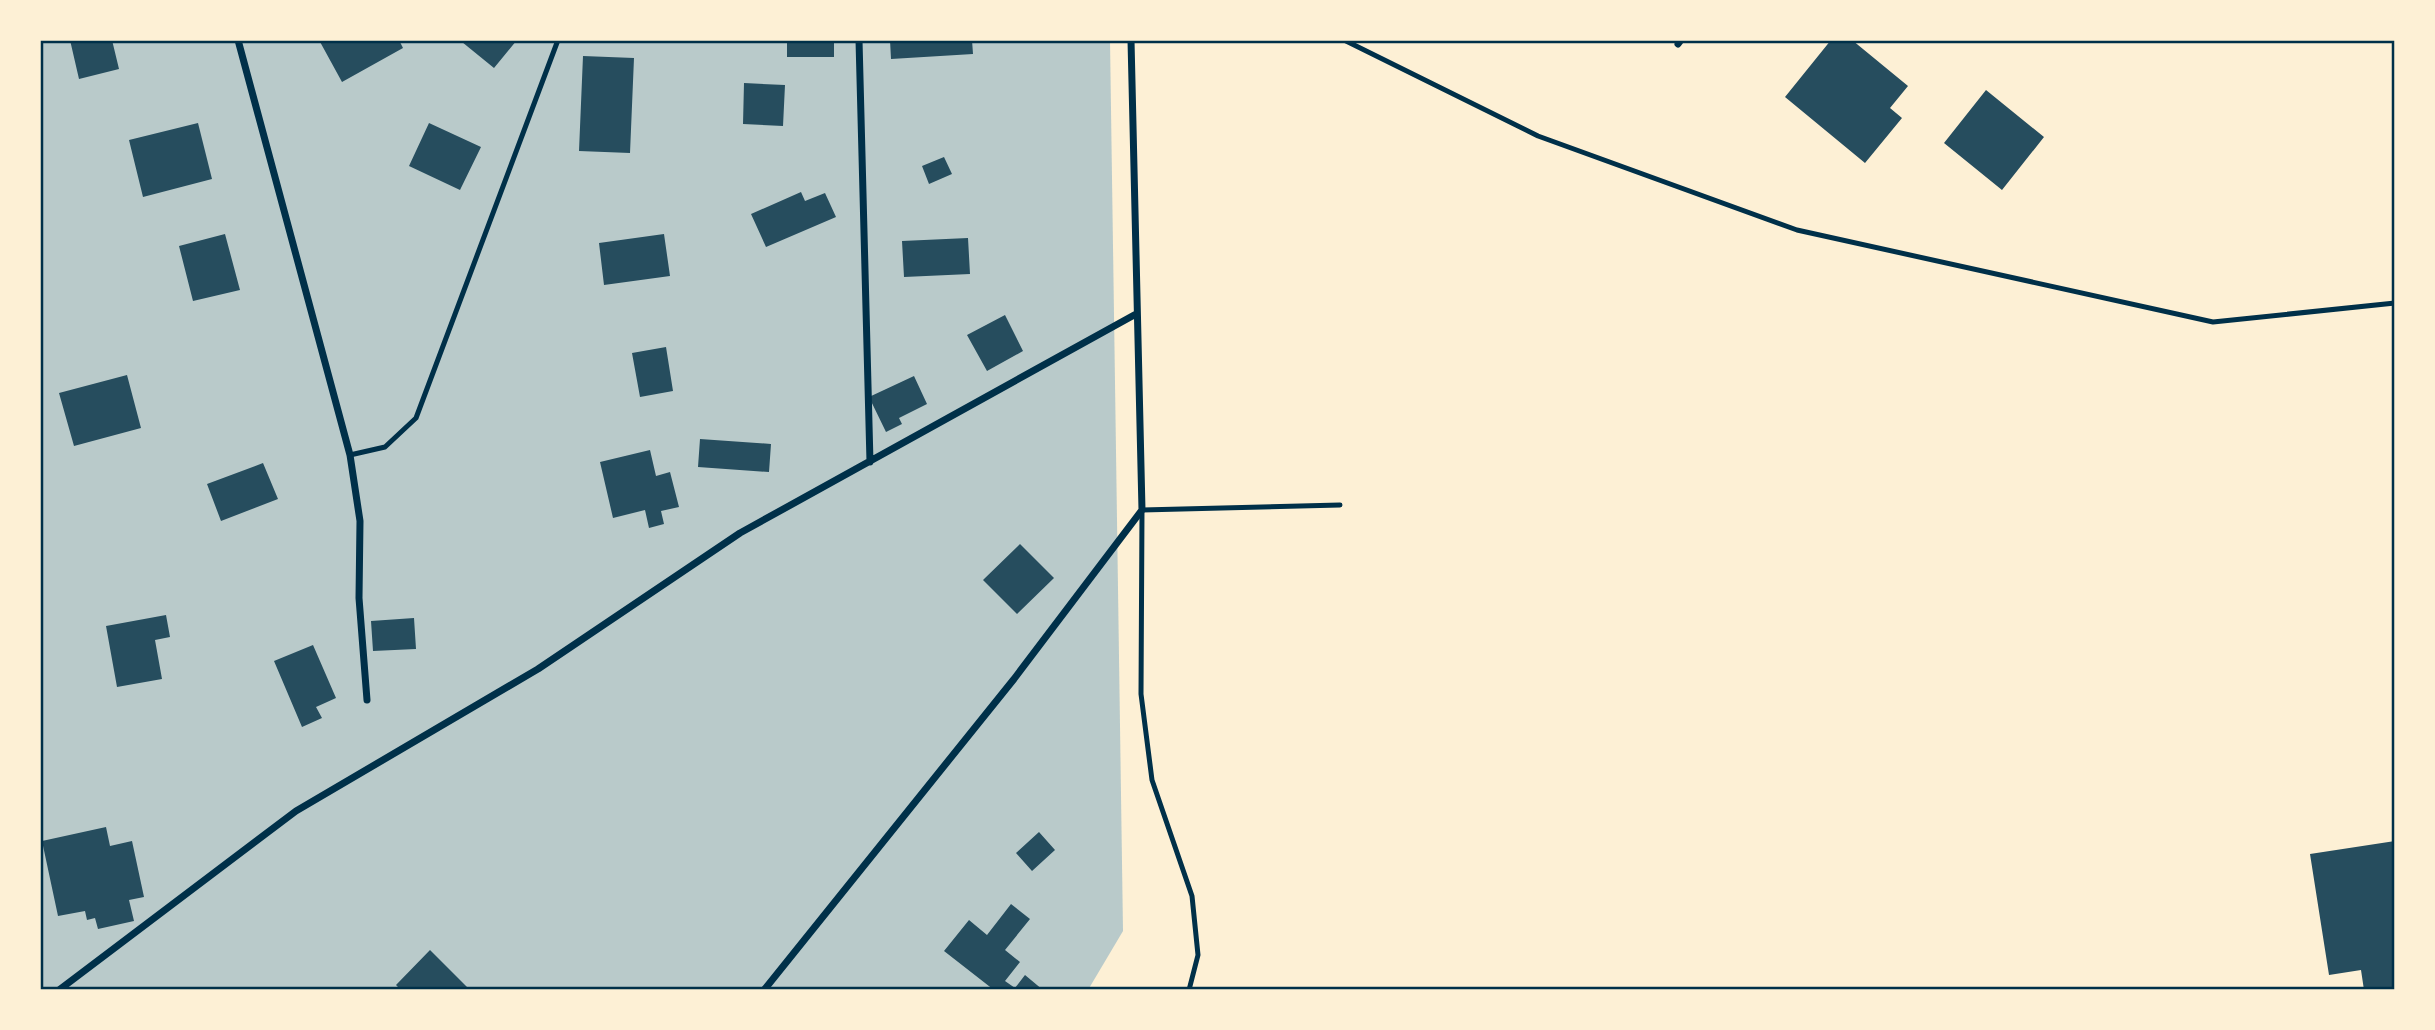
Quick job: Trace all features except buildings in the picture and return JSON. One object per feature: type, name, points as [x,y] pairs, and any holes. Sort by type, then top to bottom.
[{"type":"street","points":[[238,40],[350,455],[360,521],[359,598],[367,699]]},
{"type":"street","points":[[859,40],[870,462]]},
{"type":"street","points":[[764,990],[1014,679],[1142,510],[1131,40]]},
{"type":"street","points":[[59,990],[296,811],[538,669],[740,534],[1136,314]]},
{"type":"lane","points":[[350,455],[385,447],[416,418],[558,40]]},
{"type":"lane","points":[[1344,40],[1538,136],[1797,230],[2213,322],[2395,303]]},
{"type":"lane","points":[[1189,990],[1198,955],[1192,896],[1152,780],[1141,694],[1142,510],[1340,505]]},
{"type":"shaded area","points":[[40,40],[1110,40],[1123,931],[1088,990],[40,990]]}]
